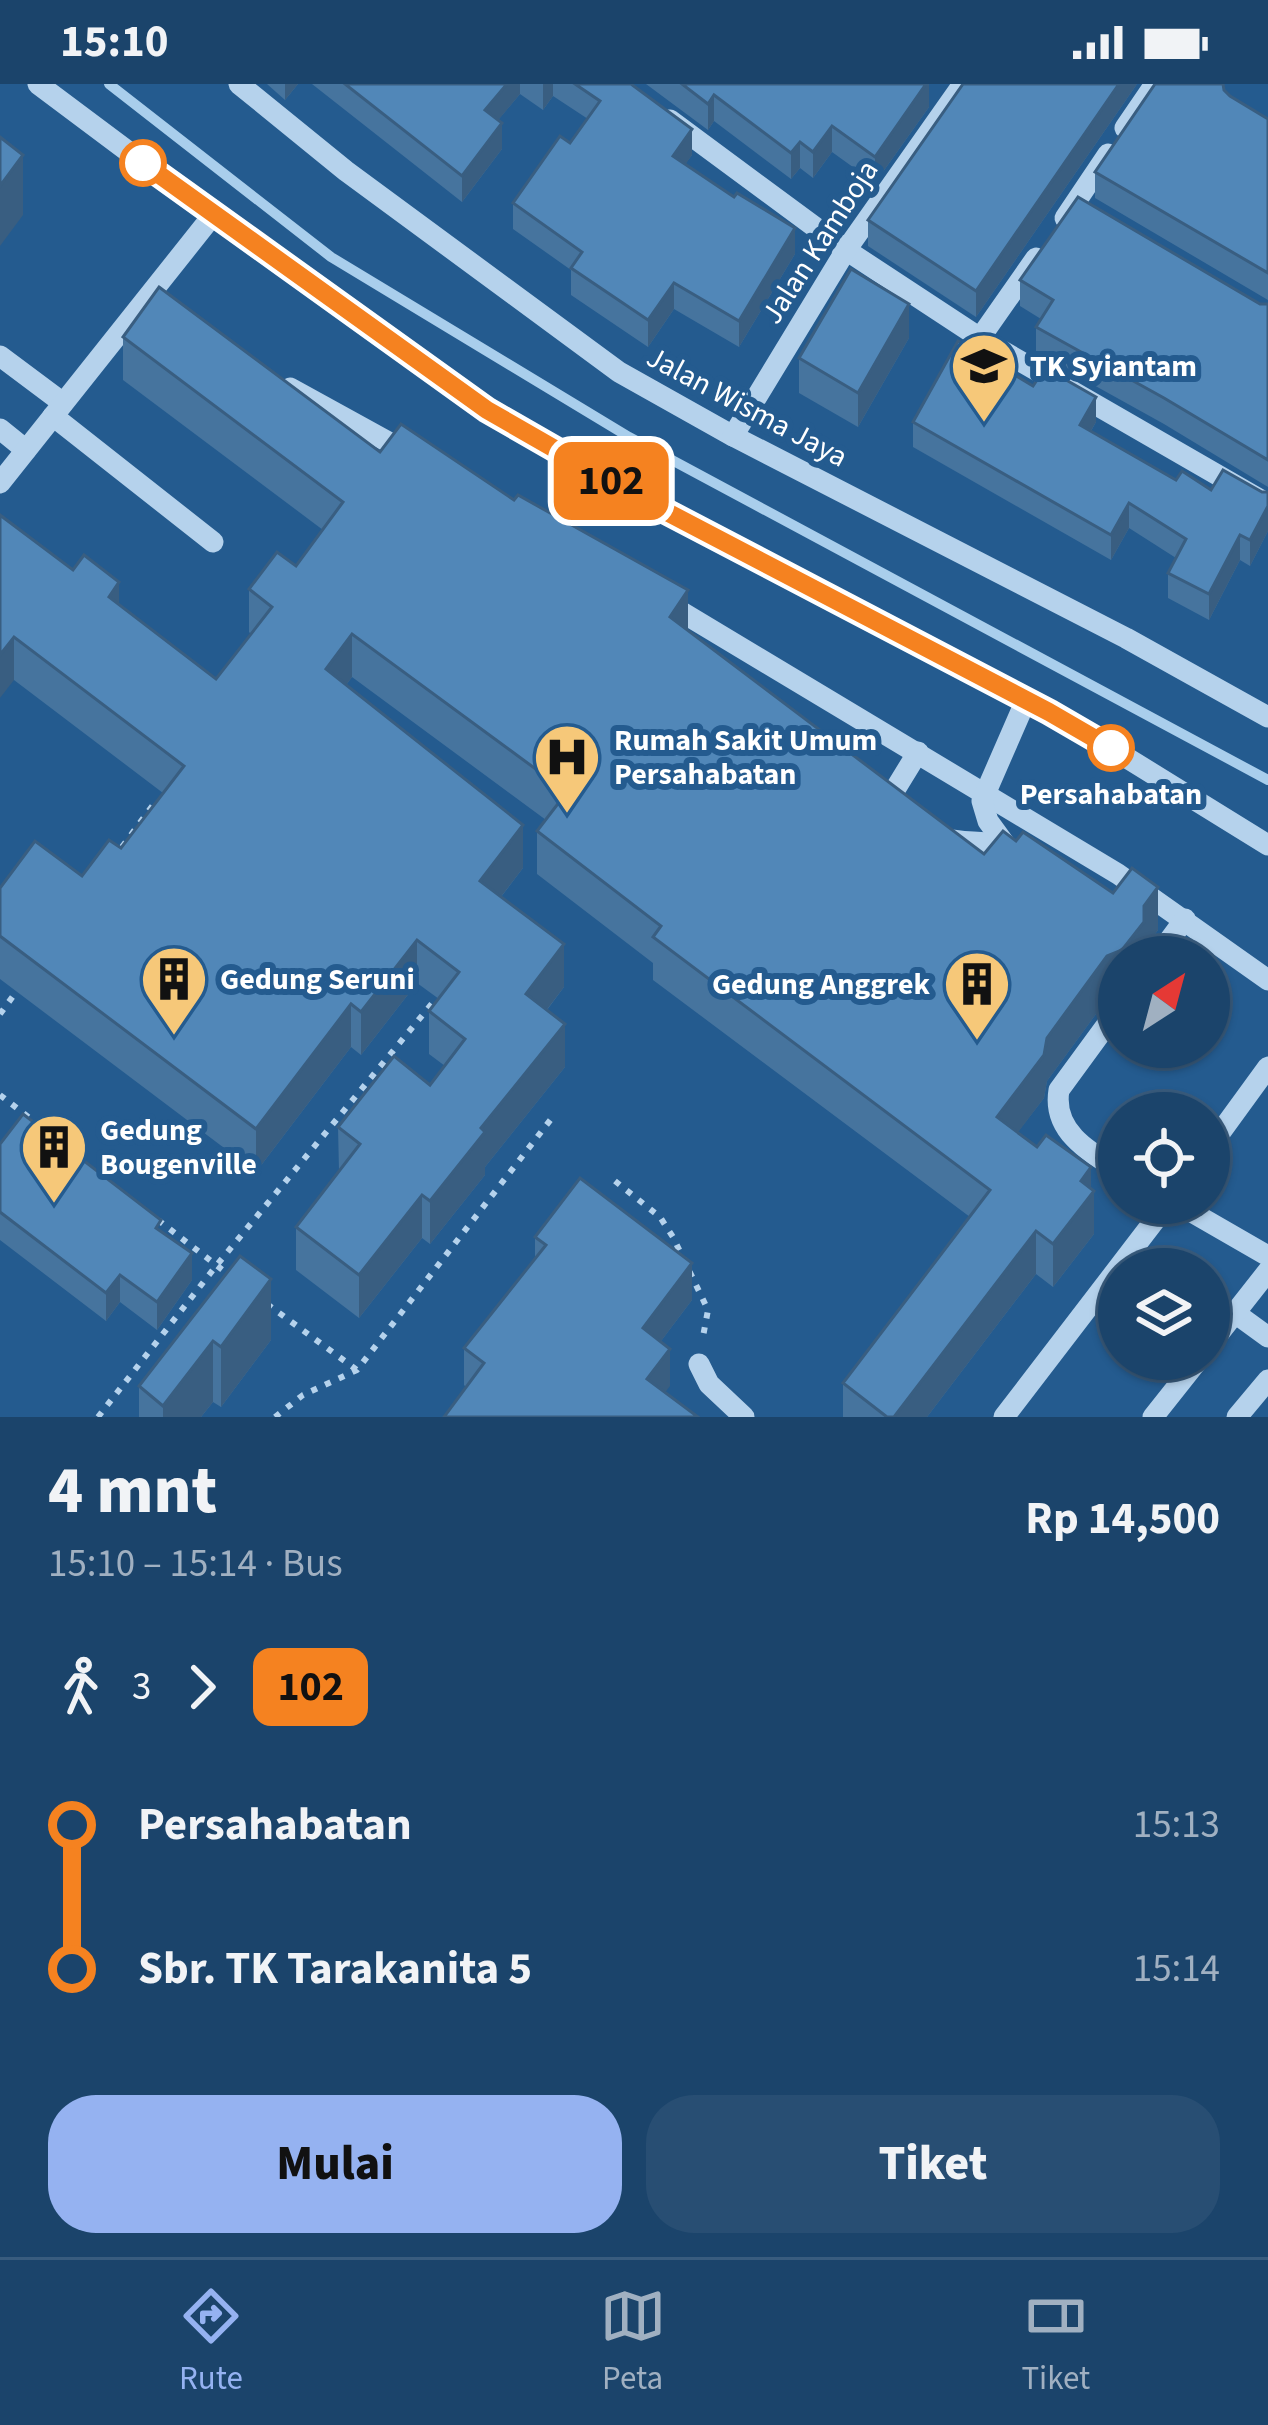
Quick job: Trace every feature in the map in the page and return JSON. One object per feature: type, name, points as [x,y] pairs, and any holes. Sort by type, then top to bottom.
[{"type":"street","points":[[38,84],[487,410],[642,499],[1026,700],[1268,845]]},
{"type":"street","name":"Jalan Wisma Jaya","points":[[239,84],[346,171],[619,372],[1268,717]]},
{"type":"street","name":"Jalan Kamboja","points":[[733,436],[943,99],[963,84]]},
{"type":"street","points":[[980,338],[1085,210],[1155,84]]},
{"type":"street","points":[[659,112],[846,250],[980,338],[1268,504]]},
{"type":"street","points":[[0,483],[58,410],[164,294],[213,215]]},
{"type":"street","points":[[0,356],[213,542]]},
{"type":"street","points":[[264,368],[301,396],[422,460]]},
{"type":"street","points":[[0,429],[26,450]]},
{"type":"street","points":[[652,594],[736,655],[984,790],[1118,874],[1268,980]]},
{"type":"street","points":[[1026,700],[982,801],[988,821],[1004,843],[1040,868]]},
{"type":"street","points":[[889,801],[918,752]]},
{"type":"street","points":[[926,829],[963,844],[1004,843]]},
{"type":"street","points":[[1096,892],[1118,874]]},
{"type":"street","points":[[1172,936],[1185,919]]},
{"type":"street","points":[[1098,1036],[1058,1090],[1056,1104],[1059,1119],[1072,1136],[1098,1155]]},
{"type":"street","points":[[1230,1119],[1268,1067]]},
{"type":"street","points":[[1004,1417],[1156,1224]]},
{"type":"street","points":[[1210,1224],[1268,1256]]},
{"type":"street","points":[[1230,1319],[1268,1270]]},
{"type":"street","points":[[1235,1313],[1268,1337]]},
{"type":"street","points":[[699,1364],[723,1400],[744,1417]]},
{"type":"street","points":[[1153,1417],[1182,1380]]},
{"type":"street","points":[[1237,1417],[1268,1380]]},
{"type":"path","points":[[117,854],[156,801]]},
{"type":"path","points":[[0,1014],[26,979]]},
{"type":"path","points":[[98,1417],[450,981]]},
{"type":"path","points":[[0,1095],[72,1152]]},
{"type":"path","points":[[275,1417],[303,1395],[356,1370],[555,1114]]},
{"type":"path","points":[[615,1181],[660,1216],[694,1275],[708,1310],[699,1364]]},
{"type":"path","points":[[144,1209],[234,1279]]},
{"type":"path","points":[[251,1292],[356,1370]]},
{"type":"building","points":[[345,84],[507,84],[485,110],[502,123],[462,176]]},
{"type":"building","points":[[575,84],[631,84],[692,129],[673,156],[734,197],[737,193],[795,228],[739,321],[674,283],[648,320],[571,268],[582,252],[513,203],[560,136],[570,143],[600,101]]},
{"type":"building","points":[[682,84],[926,84],[875,157],[832,126],[813,152],[800,142],[791,153],[714,95],[708,104]]},
{"type":"building","points":[[963,84],[1119,84],[976,291],[868,220]]},
{"type":"building","points":[[1155,84],[1223,84],[1230,96],[1268,119],[1268,273],[1095,172]]},
{"type":"building","points":[[0,137],[23,155],[0,186]]},
{"type":"building","points":[[1078,197],[1260,304],[1268,304],[1268,460],[1036,327],[1053,300],[1020,280]]},
{"type":"building","points":[[851,269],[909,304],[858,393],[799,358]]},
{"type":"building","points":[[159,287],[380,452],[401,424],[514,500],[518,495],[688,590],[670,617],[984,854],[1003,831],[1016,841],[1023,832],[1113,893],[1132,868],[1158,887],[1144,906],[1144,922],[1133,936],[1098,936],[1098,968],[1047,1038],[1044,1055],[997,1117],[1037,1147],[1046,1135],[1091,1167],[1081,1181],[1094,1191],[1053,1244],[1036,1231],[894,1417],[887,1417],[843,1383],[990,1190],[653,937],[661,926],[537,831],[567,792],[352,634],[326,669],[523,825],[480,881],[564,944],[526,994],[565,1024],[481,1128],[485,1132],[430,1201],[422,1195],[359,1275],[296,1227],[360,1144],[338,1127],[394,1056],[430,1085],[465,1039],[429,1011],[459,972],[417,940],[361,1012],[351,1004],[256,1129],[0,936],[0,888],[35,841],[82,876],[109,840],[121,848],[184,766],[14,637],[0,655],[0,515],[73,570],[84,555],[119,582],[109,597],[216,679],[272,607],[249,589],[277,552],[296,566],[343,502],[123,337]]},
{"type":"building","points":[[958,341],[1033,386],[1045,368],[1096,397],[1080,425],[1176,480],[1182,471],[1211,490],[1223,470],[1268,492],[1268,506],[1250,540],[1240,535],[1209,594],[1168,573],[1186,539],[1129,503],[1111,535],[913,422]]},
{"type":"building","name":"Gedung Bougenville","points":[[23,1114],[161,1220],[156,1228],[192,1253],[157,1302],[120,1275],[106,1293],[0,1212],[0,1144]]},
{"type":"building","points":[[580,1178],[692,1263],[643,1328],[670,1349],[647,1379],[698,1417],[444,1417],[484,1363],[464,1348],[546,1245],[535,1237]]},
{"type":"building","points":[[240,1256],[271,1279],[221,1347],[213,1341],[163,1406],[139,1386]]},
{"type":"waterway","points":[[109,84],[331,257],[629,437],[1268,780]]},
{"type":"bus line","name":"102","points":[[143,163],[487,410],[642,499],[1111,748]]},
{"type":"place","name":"TK Syiantam","points":[[984,425]]},
{"type":"place","name":"Persahabatan","points":[[1111,748]]},
{"type":"place","name":"Rumah Sakit Umum Persahabatan","points":[[567,816]]},
{"type":"place","name":"Gedung Seruni","points":[[174,1038]]},
{"type":"place","name":"Gedung Anggrek","points":[[977,1043]]},
{"type":"place","name":"Gedung Bougenville","points":[[54,1206]]}]
